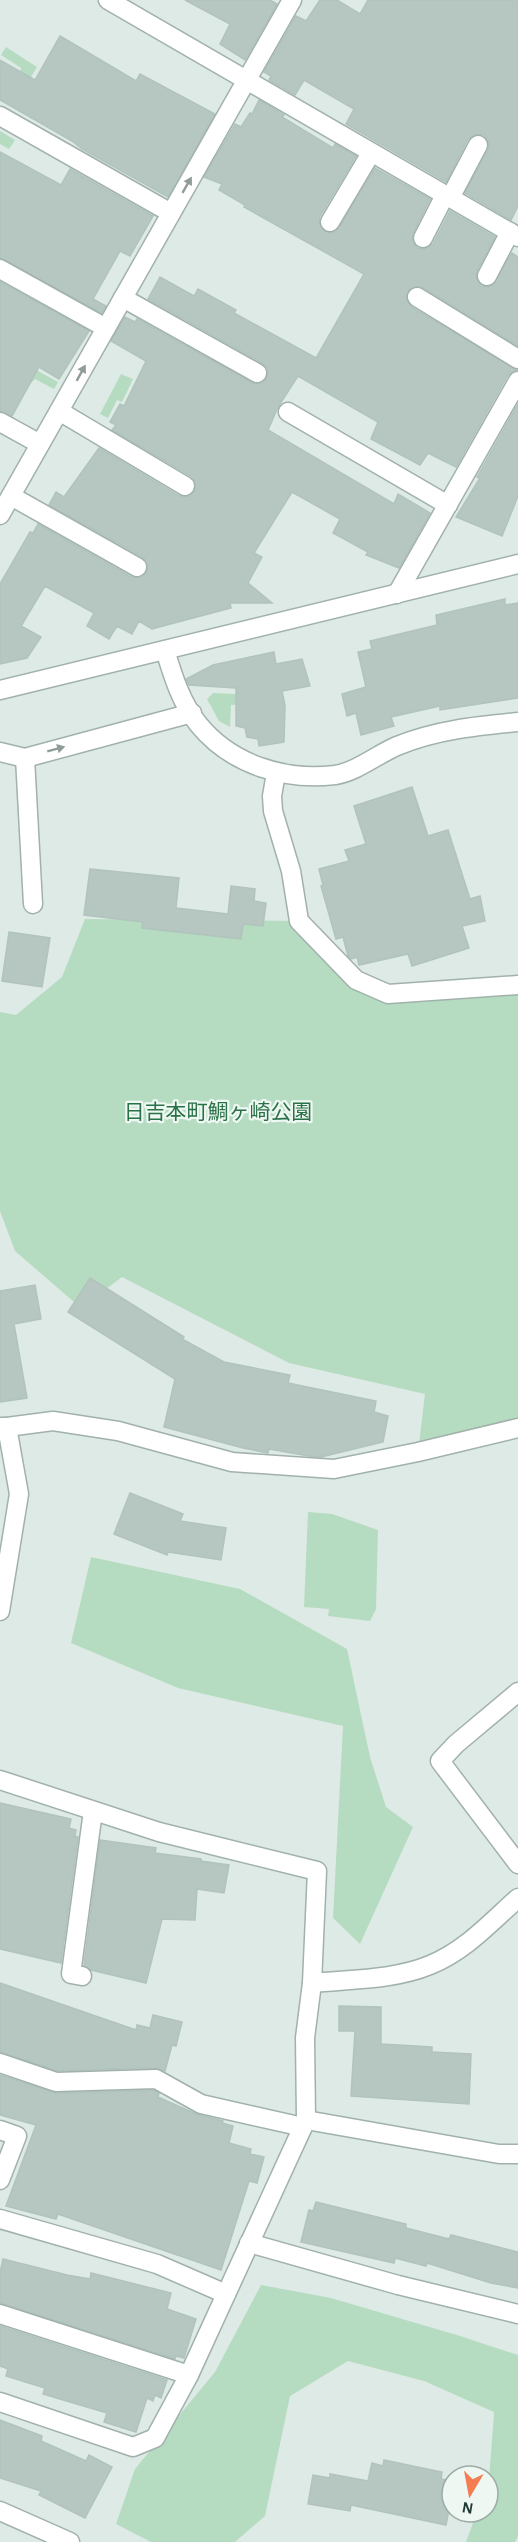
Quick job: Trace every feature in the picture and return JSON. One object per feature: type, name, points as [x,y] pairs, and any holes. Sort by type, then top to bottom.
[{"type":"street","points":[[108,0],[371,153],[515,233],[487,276]]},
{"type":"street","points":[[0,516],[292,0]]},
{"type":"street","points":[[0,116],[171,213]]},
{"type":"street","points":[[423,238],[478,145]]},
{"type":"street","points":[[330,222],[371,153]]},
{"type":"street","points":[[0,269],[106,328]]},
{"type":"street","points":[[417,297],[518,359]]},
{"type":"street","points":[[123,298],[258,373]]},
{"type":"street","points":[[397,594],[518,381]]},
{"type":"street","points":[[59,411],[185,486]]},
{"type":"street","points":[[288,412],[447,505]]},
{"type":"street","points":[[0,422],[40,444]]},
{"type":"street","points":[[11,496],[137,567]]},
{"type":"street","points":[[0,690],[518,564]]},
{"type":"street","points":[[165,650],[175,684],[199,725],[231,753],[276,773],[337,775],[397,746],[447,730],[518,722]]},
{"type":"street","points":[[0,752],[25,758],[192,713]]},
{"type":"street","points":[[25,758],[33,904]]},
{"type":"street","points":[[276,773],[272,796],[273,811],[291,870],[300,921],[356,980],[388,994],[518,985]]},
{"type":"street","points":[[0,1611],[20,1494],[3,1427],[53,1421],[118,1431],[232,1462],[334,1469],[518,1428]]},
{"type":"street","points":[[518,1692],[456,1744],[440,1761],[518,1864]]},
{"type":"street","points":[[0,1780],[159,1833],[317,1871],[312,1983],[305,2038],[305,2124],[189,2375],[155,2438],[133,2447],[0,2402]]},
{"type":"street","points":[[82,1976],[71,1974],[93,1811]]},
{"type":"street","points":[[312,1983],[389,1976],[431,1965],[469,1943],[518,1898]]},
{"type":"street","points":[[0,2063],[56,2082],[156,2079],[201,2104],[305,2124],[499,2154],[518,2154]]},
{"type":"street","points":[[0,2130],[17,2136],[0,2180]]},
{"type":"street","points":[[0,2219],[157,2264],[225,2294]]},
{"type":"street","points":[[249,2243],[398,2285],[518,2314]]},
{"type":"street","points":[[0,2314],[189,2375]]},
{"type":"street","points":[[0,2511],[70,2542]]},
{"type":"green space","points":[[6,47],[37,67],[29,80],[20,75],[21,68],[1,55]]},
{"type":"green space","points":[[0,131],[15,140],[9,149],[0,144]]},
{"type":"green space","points":[[0,350],[58,382],[54,389],[35,379],[31,383],[0,364]]},
{"type":"green space","points":[[121,374],[133,379],[122,402],[117,400],[108,418],[100,414]]},
{"type":"green space","points":[[213,693],[279,696],[279,703],[231,705],[230,727],[219,721],[207,699]]},
{"type":"green space","name":"日吉本町鯛ヶ崎公園","points":[[85,919],[299,921],[356,979],[388,994],[518,985],[518,1428],[418,1452],[425,1394],[289,1363],[122,1277],[81,1308],[15,1251],[0,1211],[0,1012],[16,1015],[62,977]]},
{"type":"green space","points":[[308,1512],[332,1514],[378,1530],[376,1609],[370,1621],[328,1616],[329,1609],[304,1607]]},
{"type":"green space","points":[[91,1557],[240,1589],[347,1649],[370,1757],[386,1807],[413,1827],[360,1944],[333,1918],[343,1726],[178,1688],[71,1643]]},
{"type":"green space","points":[[261,2285],[331,2298],[518,2355],[518,2536],[515,2542],[466,2542],[473,2524],[500,2524],[500,2464],[490,2464],[494,2412],[424,2381],[348,2361],[290,2396],[265,2516],[235,2542],[151,2542],[116,2524],[135,2469],[215,2372]]},
{"type":"building","points":[[185,0],[270,0],[277,4],[245,60],[220,44],[230,24]]},
{"type":"building","points":[[320,0],[337,0],[360,14],[368,0],[518,0],[518,206],[511,220],[465,193],[488,150],[489,144],[484,135],[477,134],[468,139],[446,182],[346,124],[354,109],[304,80],[295,95],[269,80],[271,76],[264,72],[296,16],[306,21]]},
{"type":"building","points":[[60,36],[136,81],[140,74],[215,114],[168,197],[0,100],[0,60],[35,80]]},
{"type":"building","points":[[259,100],[333,148],[335,144],[356,156],[320,216],[319,222],[324,231],[330,233],[339,228],[375,168],[430,199],[413,233],[412,239],[417,248],[424,249],[433,244],[450,211],[495,237],[477,271],[476,277],[481,286],[493,285],[512,253],[518,257],[518,346],[422,287],[411,287],[406,297],[411,307],[517,370],[508,375],[456,467],[428,453],[420,465],[371,439],[378,422],[298,376],[278,407],[268,430],[394,504],[398,494],[430,513],[399,568],[366,555],[368,552],[333,533],[340,519],[292,492],[254,553],[262,557],[248,583],[272,603],[230,603],[231,608],[152,629],[139,621],[132,634],[117,626],[109,639],[87,626],[94,613],[45,586],[21,626],[41,637],[27,658],[0,664],[0,584],[30,532],[33,533],[38,524],[131,577],[142,577],[147,572],[147,562],[143,557],[49,505],[56,492],[64,497],[99,448],[179,496],[190,496],[195,491],[195,481],[191,476],[112,430],[116,425],[110,422],[120,404],[124,406],[146,361],[111,341],[125,317],[135,322],[137,319],[252,383],[262,383],[267,378],[267,368],[262,363],[148,299],[160,277],[194,296],[198,289],[236,310],[234,313],[316,358],[364,274],[244,207],[245,205],[219,190],[222,184],[204,177],[235,124],[241,127],[250,113],[252,114]]},
{"type":"building","points":[[0,152],[61,185],[70,169],[153,216],[130,256],[120,251],[93,299],[106,306],[102,313],[0,258]]},
{"type":"building","points":[[0,282],[89,331],[59,379],[39,367],[12,416],[0,411]]},
{"type":"building","points":[[518,404],[518,496],[502,536],[456,517],[480,478],[477,477]]},
{"type":"building","points":[[505,599],[505,605],[518,603],[518,698],[440,710],[440,706],[391,717],[394,726],[361,735],[356,713],[347,716],[342,694],[366,687],[358,652],[372,649],[370,641],[437,625],[436,615]]},
{"type":"building","points":[[274,652],[276,664],[302,659],[310,686],[282,691],[285,705],[284,742],[259,746],[258,739],[247,737],[245,728],[236,726],[236,688],[189,685],[186,679],[213,665]]},
{"type":"building","points":[[412,787],[428,836],[448,830],[470,899],[480,896],[485,921],[462,926],[469,948],[412,966],[408,954],[359,965],[357,957],[351,959],[348,956],[343,937],[336,939],[321,886],[323,885],[319,869],[349,861],[345,850],[366,844],[354,806]]},
{"type":"building","points":[[90,869],[179,878],[176,908],[228,914],[231,886],[255,889],[254,901],[266,903],[263,926],[243,924],[241,939],[142,928],[143,922],[84,915]]},
{"type":"building","points":[[9,932],[50,938],[42,987],[2,981]]},
{"type":"building","points":[[90,1278],[184,1337],[182,1339],[224,1362],[290,1375],[288,1383],[376,1401],[374,1412],[388,1416],[383,1442],[321,1457],[269,1449],[268,1453],[164,1427],[175,1379],[68,1312]]},
{"type":"building","points":[[35,1285],[41,1319],[14,1324],[27,1398],[0,1402],[0,1291]]},
{"type":"building","points":[[130,1493],[183,1514],[180,1521],[226,1528],[221,1560],[168,1552],[167,1555],[114,1534]]},
{"type":"building","points":[[0,1803],[71,1819],[69,1828],[76,1830],[75,1836],[78,1837],[61,1963],[0,1949]]},
{"type":"building","points":[[100,1840],[156,1848],[155,1853],[229,1865],[224,1893],[197,1889],[195,1920],[162,1919],[146,1983],[91,1970],[84,1965]]},
{"type":"building","points":[[0,1983],[136,2030],[137,2025],[150,2028],[153,2015],[182,2022],[176,2046],[172,2045],[165,2071],[156,2068],[58,2071],[0,2052]]},
{"type":"building","points":[[339,2006],[381,2007],[381,2044],[432,2047],[432,2052],[471,2054],[469,2104],[351,2096],[355,2031],[339,2031]]},
{"type":"building","points":[[0,2075],[56,2093],[153,2090],[159,2093],[158,2097],[196,2114],[233,2126],[229,2143],[251,2149],[250,2154],[264,2157],[257,2183],[249,2181],[221,2270],[58,2214],[56,2219],[6,2206],[36,2125],[0,2115]]},
{"type":"building","points":[[316,2202],[406,2224],[406,2228],[449,2239],[451,2235],[518,2252],[518,2288],[491,2283],[427,2263],[426,2266],[395,2258],[394,2263],[301,2242],[309,2210],[313,2211]]},
{"type":"building","points":[[3,2259],[90,2279],[91,2273],[171,2293],[167,2309],[196,2319],[184,2358],[176,2356],[175,2359],[0,2303],[0,2273]]},
{"type":"building","points":[[0,2326],[167,2380],[161,2398],[155,2395],[153,2401],[147,2398],[136,2432],[104,2422],[107,2413],[43,2394],[45,2388],[6,2376],[8,2369],[0,2366]]},
{"type":"building","points":[[0,2420],[42,2436],[41,2441],[86,2461],[89,2455],[112,2467],[85,2518],[39,2495],[41,2491],[0,2478]]},
{"type":"building","points":[[384,2460],[440,2472],[440,2524],[351,2505],[350,2511],[308,2504],[313,2475],[330,2478],[330,2474],[368,2481],[372,2463],[383,2466]]}]
